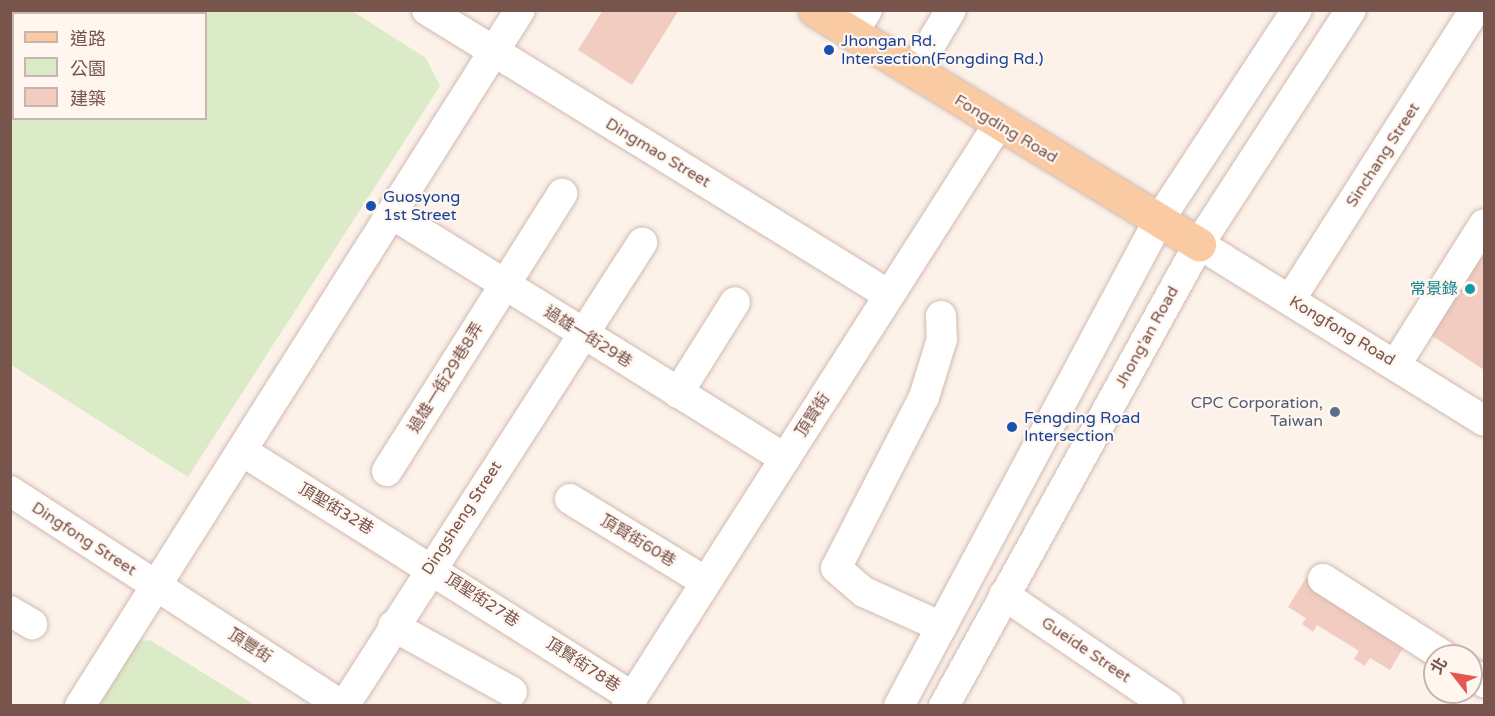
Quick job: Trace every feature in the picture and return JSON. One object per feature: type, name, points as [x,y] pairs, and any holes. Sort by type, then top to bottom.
[{"type":"main road","name":"Fongding Road","points":[[815,10],[860,22],[914,72],[998,125],[1199,244]]},
{"type":"street","name":"Dingmao Street","points":[[427,10],[889,295]]},
{"type":"street","points":[[80,705],[158,586],[520,10]]},
{"type":"street","points":[[914,72],[951,10]]},
{"type":"street","points":[[899,705],[1159,220],[1297,10]]},
{"type":"street","name":"Jhong'an Road","points":[[944,705],[1199,244],[1351,10]]},
{"type":"street","name":"Sinchang Street","points":[[1290,300],[1475,10]]},
{"type":"street","name":"頂賢街","points":[[630,701],[998,125]]},
{"type":"street","name":"過雄一街29巷8弄","points":[[387,471],[562,194]]},
{"type":"street","name":"過雄一街29巷","points":[[392,214],[785,459]]},
{"type":"street","points":[[1396,364],[1485,224]]},
{"type":"street","name":"Dingsheng Street","points":[[343,705],[429,567],[642,243]]},
{"type":"street","name":"Kongfong Road","points":[[1199,244],[1485,421]]},
{"type":"street","points":[[678,393],[735,302]]},
{"type":"street","points":[[941,316],[942,339],[924,397],[836,568],[864,592],[942,627]]},
{"type":"street","name":"頂聖街32巷","points":[[242,451],[429,567]]},
{"type":"street","name":"Dingfong Street","points":[[10,491],[158,586]]},
{"type":"street","name":"頂賢街60巷","points":[[570,499],[706,582]]},
{"type":"street","name":"頂聖街27巷","points":[[429,567],[534,634]]},
{"type":"street","points":[[1323,579],[1425,644]]},
{"type":"street","name":"頂豐街","points":[[158,586],[343,705]]},
{"type":"street","name":"Gueide Street","points":[[1004,595],[1168,705]]},
{"type":"street","points":[[393,627],[512,692]]},
{"type":"street","name":"頂賢街78巷","points":[[534,634],[630,701]]},
{"type":"green space","points":[[10,11],[352,11],[426,58],[440,86],[188,477],[11,365]]},
{"type":"green space","points":[[150,640],[255,705],[97,706],[138,641]]},
{"type":"building","points":[[603,10],[679,10],[632,85],[578,50]]},
{"type":"building","name":"常景錄","points":[[1484,246],[1484,370],[1428,333]]},
{"type":"building","points":[[1306,578],[1407,642],[1390,670],[1370,658],[1365,666],[1354,659],[1359,651],[1317,625],[1313,632],[1302,624],[1306,618],[1288,607]]},
{"type":"place","name":"Jhongan Rd. Intersection(Fongding Rd.)","points":[[829,50]]},
{"type":"place","name":"Guosyong 1st Street","points":[[371,206]]},
{"type":"place","name":"常景錄","points":[[1470,289]]},
{"type":"place","name":"CPC Corporation, Taiwan","points":[[1335,412]]},
{"type":"place","name":"Fengding Road Intersection","points":[[1012,427]]}]
